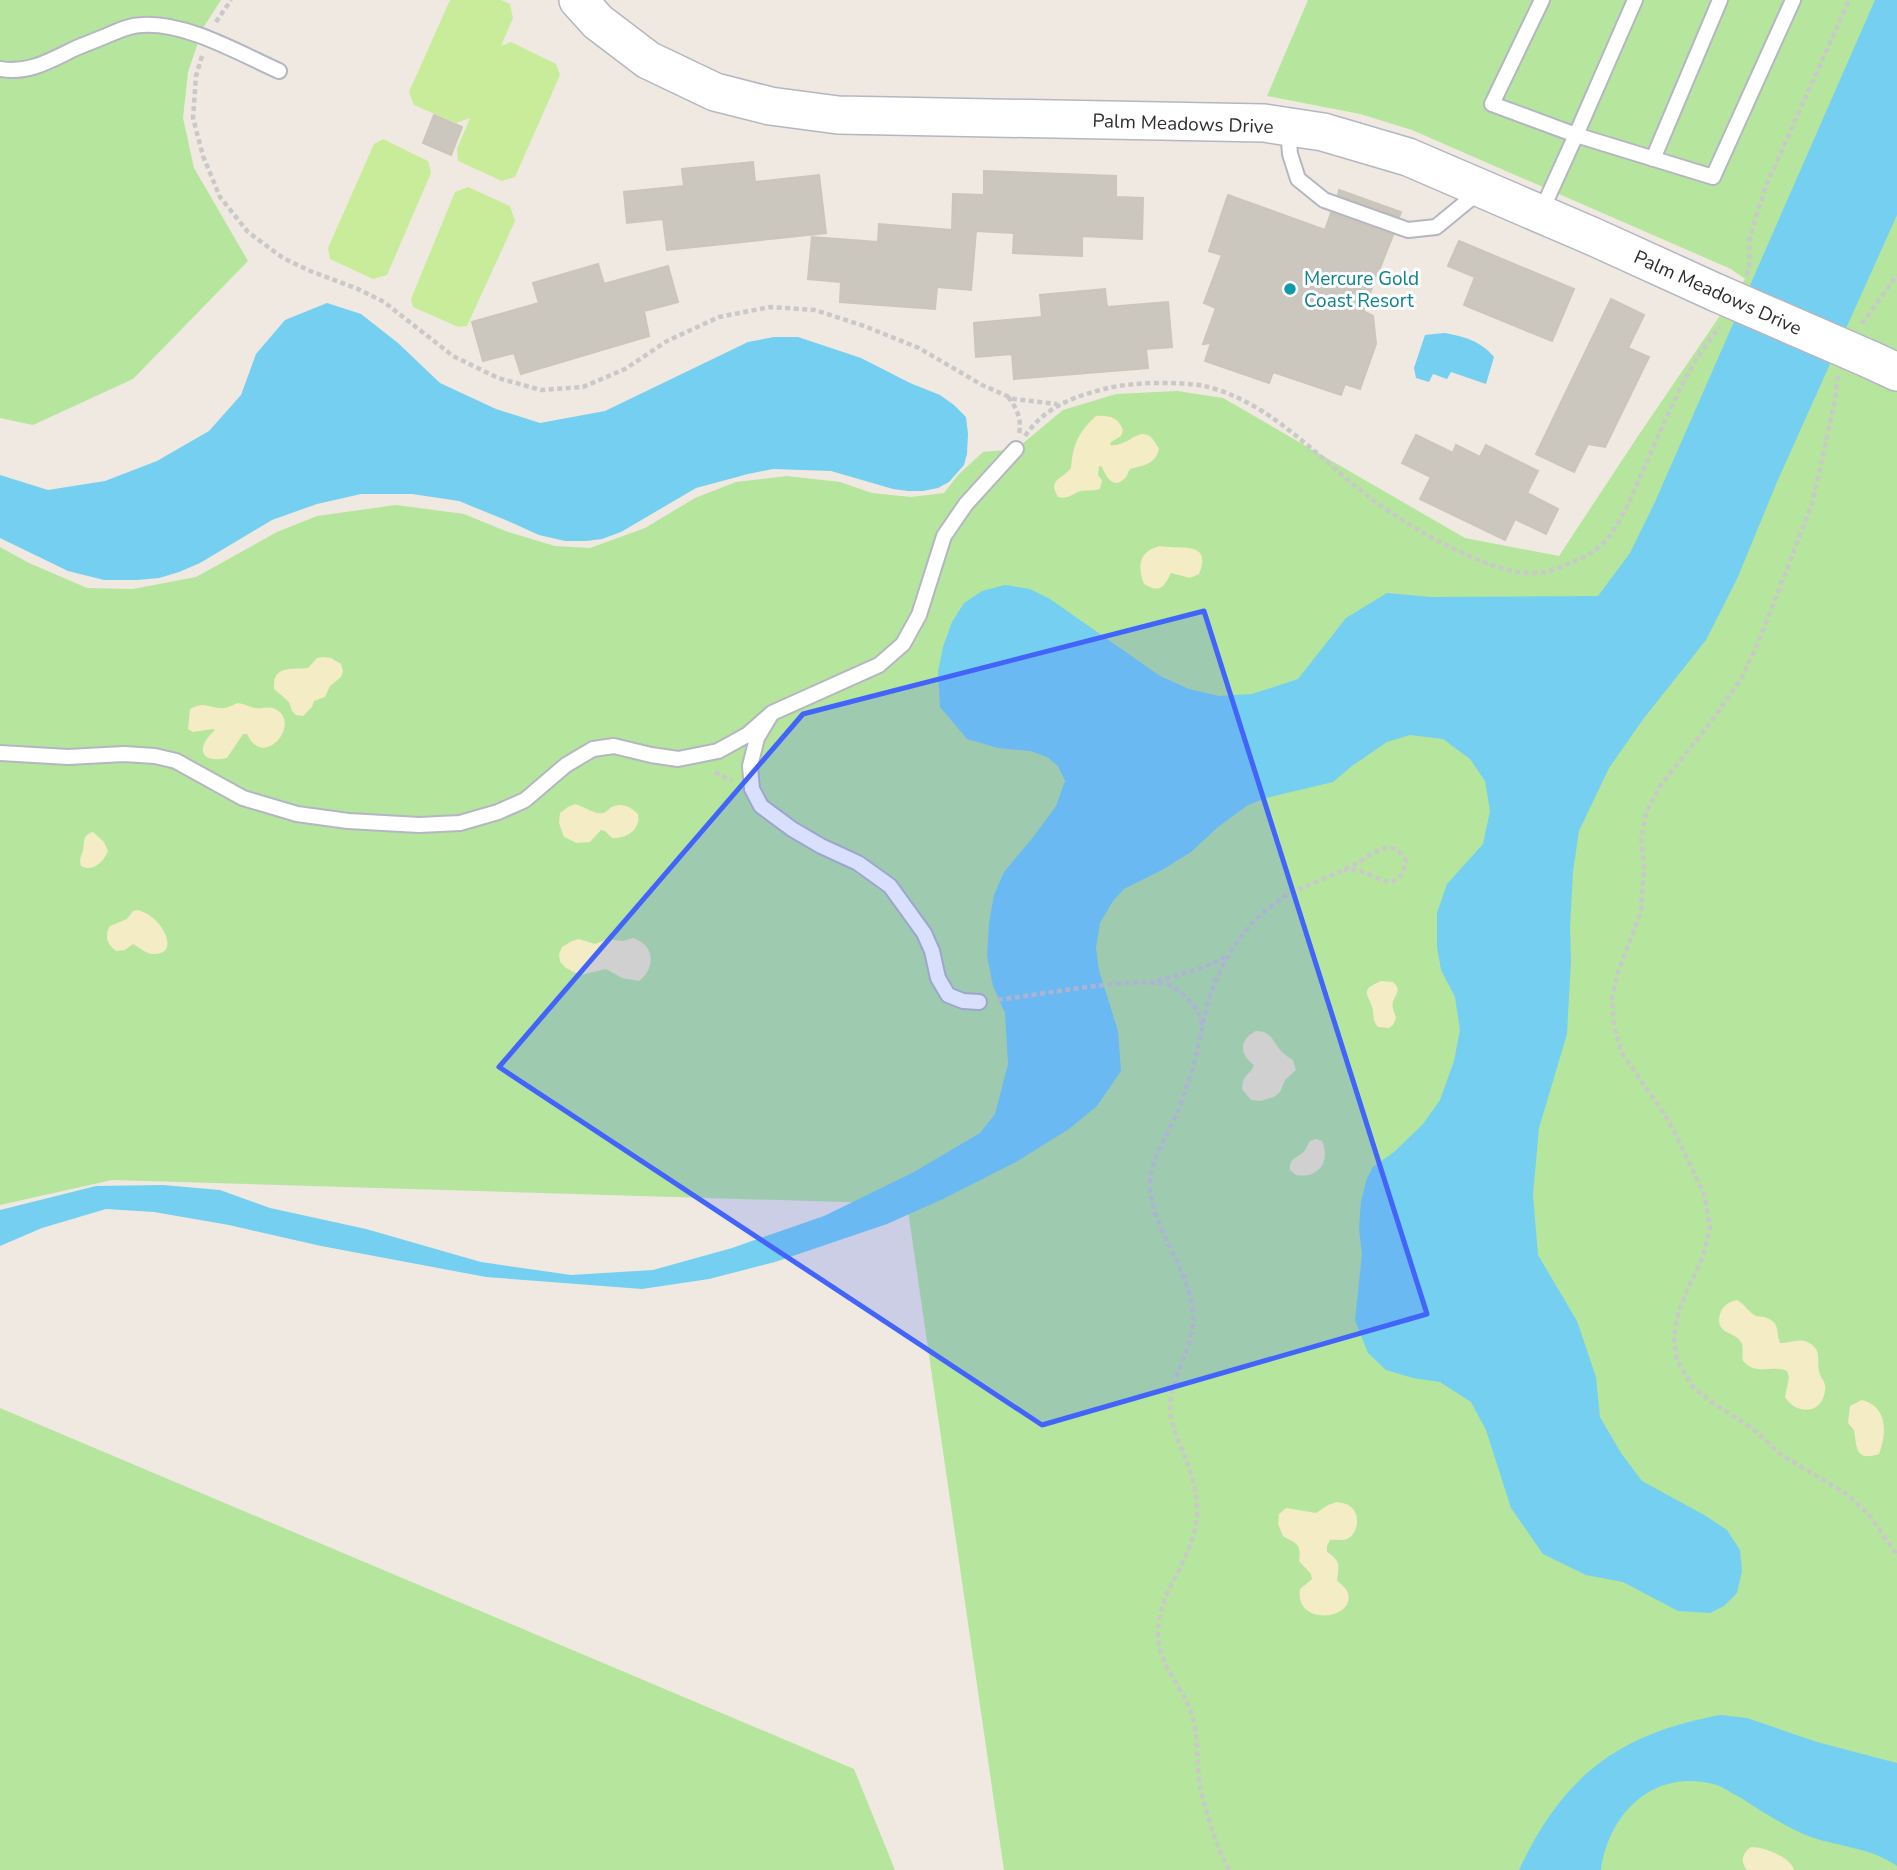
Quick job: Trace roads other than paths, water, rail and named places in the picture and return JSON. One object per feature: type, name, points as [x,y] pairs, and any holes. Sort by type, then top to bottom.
[{"type":"street","name":"Palm Meadows Drive","points":[[578,0],[598,22],[648,61],[715,92],[770,106],[838,115],[1253,123],[1323,132],[1408,158],[1866,357]]},
{"type":"lane","points":[[1542,0],[1492,104],[1576,135],[1713,177],[1793,0]]},
{"type":"lane","points":[[1541,214],[1635,0]]},
{"type":"lane","points":[[1653,159],[1720,0]]},
{"type":"lane","points":[[0,69],[14,71],[44,65],[127,27],[158,25],[208,39],[279,71]]},
{"type":"lane","points":[[1288,127],[1290,154],[1298,179],[1324,200],[1408,230],[1436,227],[1482,189]]},
{"type":"lane","points":[[0,752],[68,757],[155,755],[176,761],[243,798],[297,814],[348,821],[419,825],[460,823],[498,812],[525,800],[566,765],[593,749],[614,746],[678,759],[718,751],[747,736],[772,712],[879,665],[904,644],[919,615],[944,536],[966,504],[1016,449]]},
{"type":"lane","points":[[772,712],[757,738],[750,766],[752,789],[761,806],[792,829],[858,863],[890,887],[924,933],[932,951],[938,978],[948,995],[963,1001],[979,1002]]},
{"type":"water","points":[[1875,0],[1897,0],[1897,215],[1777,482],[1737,579],[1706,640],[1644,718],[1609,768],[1579,831],[1573,871],[1567,1034],[1539,1128],[1533,1195],[1538,1255],[1577,1321],[1596,1377],[1600,1417],[1621,1453],[1642,1481],[1727,1530],[1740,1550],[1742,1571],[1737,1593],[1724,1606],[1710,1613],[1678,1611],[1623,1582],[1586,1575],[1543,1554],[1511,1508],[1486,1430],[1471,1402],[1440,1382],[1386,1370],[1368,1353],[1355,1320],[1362,1254],[1359,1230],[1361,1201],[1367,1178],[1373,1167],[1394,1152],[1423,1124],[1440,1100],[1454,1061],[1460,1030],[1455,997],[1441,970],[1437,947],[1437,913],[1447,884],[1483,844],[1490,811],[1485,781],[1470,759],[1443,739],[1410,735],[1387,742],[1333,782],[1248,805],[1218,827],[1191,852],[1124,889],[1100,923],[1096,948],[1099,970],[1118,1031],[1121,1071],[1097,1106],[1069,1129],[1016,1162],[887,1224],[775,1262],[709,1279],[642,1289],[486,1277],[154,1212],[106,1209],[42,1228],[0,1246],[0,1210],[96,1186],[163,1185],[220,1190],[270,1208],[366,1229],[481,1262],[571,1275],[653,1270],[732,1248],[824,1216],[914,1172],[980,1133],[995,1114],[1008,1064],[1005,1013],[993,986],[987,956],[994,895],[1004,872],[1056,806],[1065,781],[1058,766],[1047,757],[1030,751],[998,748],[967,739],[940,707],[938,672],[943,647],[952,622],[964,603],[982,591],[1005,585],[1030,589],[1050,599],[1160,676],[1189,689],[1219,696],[1252,694],[1298,679],[1346,618],[1387,593],[1431,597],[1598,596],[1630,553],[1655,502]]},
{"type":"water","points":[[327,303],[361,314],[398,343],[440,383],[496,409],[540,423],[605,411],[748,342],[774,337],[798,337],[861,358],[940,395],[966,417],[967,454],[964,465],[949,482],[923,491],[893,489],[831,471],[773,469],[748,474],[696,488],[621,532],[586,541],[565,541],[539,535],[459,501],[412,494],[361,494],[317,504],[272,520],[200,563],[159,578],[104,580],[68,571],[0,538],[0,475],[48,490],[105,481],[157,461],[209,431],[241,395],[256,354],[285,320]]},
{"type":"water","points":[[1444,333],[1471,340],[1494,357],[1486,384],[1451,372],[1447,379],[1433,374],[1429,382],[1416,378],[1414,368],[1425,335]]},
{"type":"water","points":[[1720,1715],[1747,1718],[1817,1742],[1897,1763],[1897,1866],[1877,1855],[1802,1833],[1720,1786],[1695,1781],[1674,1782],[1656,1788],[1625,1812],[1614,1829],[1601,1870],[1519,1870],[1536,1837],[1555,1809],[1575,1785],[1598,1764],[1652,1734]]},
{"type":"place","name":"Mercure Gold Coast Resort","points":[[1290,289]]}]
